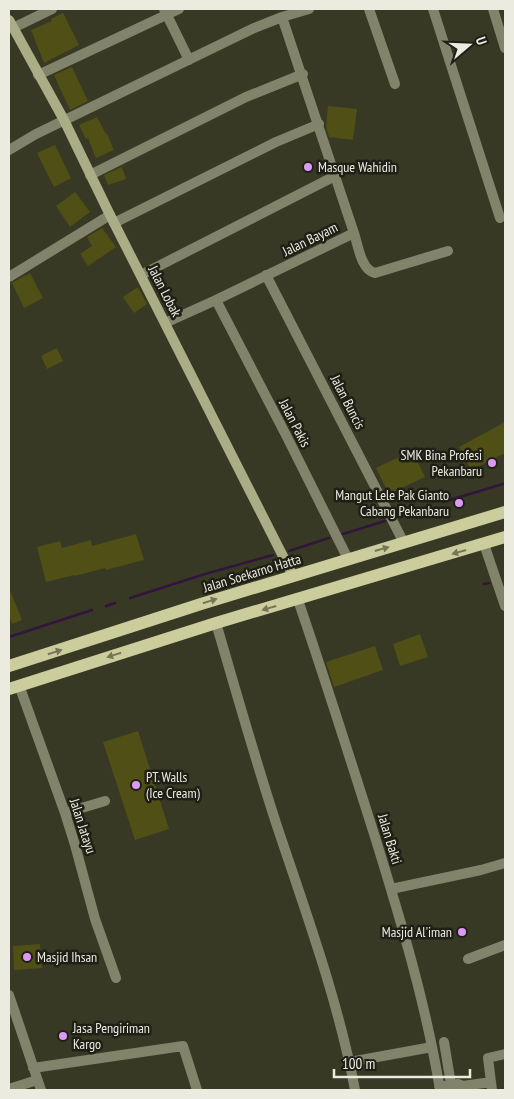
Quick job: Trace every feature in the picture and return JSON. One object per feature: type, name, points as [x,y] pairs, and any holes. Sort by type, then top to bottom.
[{"type":"main road","name":"Jalan Lobak","points":[[11,24],[64,120],[112,219],[293,576]]},
{"type":"main road","name":"Jalan Soekarno Hatta","points":[[9,666],[293,576],[505,512]]},
{"type":"main road","points":[[14,687],[216,623],[505,537]]},
{"type":"street","points":[[11,24],[52,9]]},
{"type":"street","points":[[38,75],[166,12],[178,9]]},
{"type":"street","points":[[9,150],[64,120],[252,29],[309,9]]},
{"type":"street","points":[[369,9],[395,84]]},
{"type":"street","points":[[433,9],[500,218]]},
{"type":"street","points":[[492,9],[505,48]]},
{"type":"street","points":[[166,12],[189,60]]},
{"type":"street","points":[[282,17],[303,74],[354,233]]},
{"type":"street","points":[[90,174],[246,97],[303,74]]},
{"type":"street","points":[[9,277],[112,219],[276,142],[319,124]]},
{"type":"street","points":[[142,275],[335,176]]},
{"type":"street","name":"Jalan Bayam","points":[[165,323],[354,233],[364,265],[371,272],[375,273],[448,250]]},
{"type":"street","name":"Jalan Buncis","points":[[266,275],[404,542]]},
{"type":"street","name":"Jalan Pakis","points":[[216,300],[283,428],[348,559]]},
{"type":"street","points":[[484,544],[505,606]]},
{"type":"street","name":"Jalan Bakti","points":[[298,600],[391,889],[418,986],[440,1088]]},
{"type":"street","points":[[216,623],[274,815],[311,925],[350,1062],[355,1090]]},
{"type":"street","name":"Jalan Jatayu","points":[[14,687],[65,813],[76,845],[95,919],[116,978]]},
{"type":"street","points":[[65,813],[105,801]]},
{"type":"street","points":[[391,889],[505,865]]},
{"type":"street","points":[[468,959],[505,945]]},
{"type":"street","points":[[9,994],[39,1085],[9,1088]]},
{"type":"street","points":[[444,1042],[454,1086]]},
{"type":"street","points":[[33,1068],[183,1046],[197,1090]]},
{"type":"street","points":[[350,1062],[432,1047]]},
{"type":"street","points":[[440,1088],[454,1086],[462,1080],[491,1082],[488,1058],[505,1054]]},
{"type":"building","points":[[63,13],[79,45],[44,63],[31,30],[52,21],[51,19]]},
{"type":"building","points":[[72,67],[88,101],[70,110],[54,75]]},
{"type":"building","points":[[328,106],[357,109],[353,140],[329,137],[326,127]]},
{"type":"building","points":[[97,117],[114,150],[96,158],[88,138],[86,139],[79,125]]},
{"type":"building","points":[[55,145],[71,178],[54,187],[37,153]]},
{"type":"building","points":[[122,167],[126,179],[108,185],[104,175]]},
{"type":"building","points":[[75,192],[90,212],[70,227],[56,206]]},
{"type":"building","points":[[102,228],[116,247],[88,266],[80,254],[92,246],[87,237]]},
{"type":"building","points":[[30,273],[43,298],[24,308],[12,283]]},
{"type":"building","points":[[138,287],[147,304],[134,313],[123,297]]},
{"type":"building","points":[[57,348],[63,361],[47,369],[41,356]]},
{"type":"building","points":[[505,422],[505,453],[471,470],[459,447]]},
{"type":"building","points":[[412,451],[425,477],[389,494],[376,468]]},
{"type":"building","points":[[136,534],[144,560],[46,582],[37,547],[60,541],[62,548],[91,540],[92,546]]},
{"type":"building","points":[[9,588],[22,620],[12,624],[9,615]]},
{"type":"building","points":[[420,634],[428,657],[400,666],[393,644]]},
{"type":"building","points":[[375,646],[383,670],[334,687],[326,662]]},
{"type":"building","name":"PT. Walls (Ice Cream)","points":[[138,731],[169,829],[135,840],[103,742]]},
{"type":"building","name":"Masjid Ihsan","points":[[40,944],[42,968],[14,970],[13,946]]},
{"type":"waterway","points":[[443,502],[503,484]]},
{"type":"waterway","points":[[399,516],[417,511]]},
{"type":"waterway","points":[[343,534],[385,521]]},
{"type":"waterway","points":[[289,551],[329,538]]},
{"type":"waterway","points":[[130,598],[273,555]]},
{"type":"waterway","points":[[484,584],[489,583]]},
{"type":"waterway","points":[[106,606],[115,603]]},
{"type":"waterway","points":[[9,637],[92,610]]},
{"type":"place","name":"Masque Wahidin","points":[[308,167]]},
{"type":"place","name":"SMK Bina Profesi Pekanbaru","points":[[492,463]]},
{"type":"place","name":"Mangut Lele Pak Gianto Cabang Pekanbaru","points":[[459,503]]},
{"type":"place","name":"PT. Walls (Ice Cream)","points":[[136,785]]},
{"type":"place","name":"Masjid Al'iman","points":[[462,932]]},
{"type":"place","name":"Masjid Ihsan","points":[[27,957]]},
{"type":"place","name":"Jasa Pengiriman Kargo","points":[[63,1036]]}]
